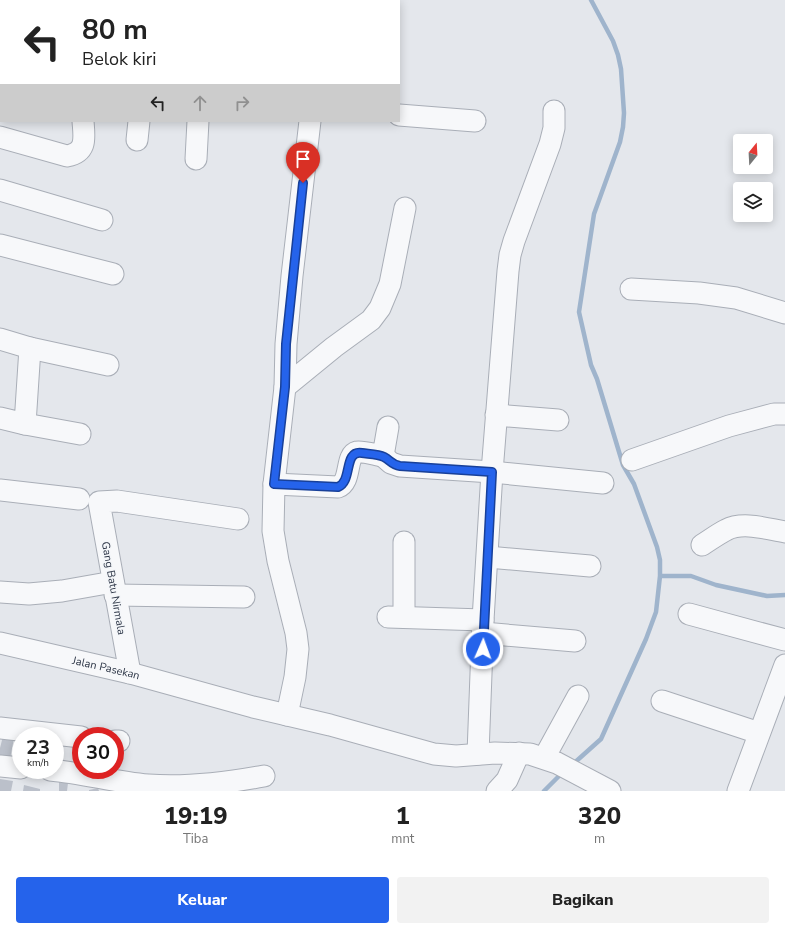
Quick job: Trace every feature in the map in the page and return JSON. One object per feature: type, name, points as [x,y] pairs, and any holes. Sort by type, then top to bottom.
[{"type":"street","points":[[478,754],[483,627],[492,472],[510,255],[550,144],[554,128],[554,111]]},
{"type":"street","points":[[400,114],[475,121]]},
{"type":"street","points":[[0,137],[67,156],[74,154],[83,146],[83,122]]},
{"type":"street","points":[[196,159],[198,122]]},
{"type":"street","points":[[287,715],[295,677],[298,649],[296,633],[278,561],[273,531],[274,484],[285,387],[287,329],[310,122]]},
{"type":"street","points":[[0,190],[102,220]]},
{"type":"street","points":[[285,387],[334,347],[371,320],[380,308],[390,284],[405,208]]},
{"type":"street","points":[[0,244],[113,274]]},
{"type":"street","points":[[631,289],[699,293],[736,298],[785,313]]},
{"type":"street","points":[[0,339],[30,348],[108,365]]},
{"type":"street","points":[[25,424],[30,348]]},
{"type":"street","points":[[632,460],[729,426],[774,414],[785,414]]},
{"type":"street","points":[[496,415],[558,420]]},
{"type":"street","points":[[0,418],[80,434]]},
{"type":"street","points":[[383,456],[388,427]]},
{"type":"street","points":[[274,484],[338,487],[342,485],[345,480],[350,459],[353,454],[357,452],[383,456],[391,463],[400,466],[492,472],[603,483]]},
{"type":"street","points":[[0,490],[79,499]]},
{"type":"street","name":"Gang Batu Nirmala","points":[[130,673],[99,502],[117,501],[238,519]]},
{"type":"street","points":[[702,545],[726,530],[734,527],[748,526],[785,532]]},
{"type":"street","points":[[404,542],[396,617],[483,627],[575,641]]},
{"type":"street","points":[[488,557],[590,566]]},
{"type":"street","points":[[0,592],[29,594],[114,588],[244,597]]},
{"type":"street","points":[[689,614],[785,640]]},
{"type":"street","name":"Jalan Pasekan","points":[[0,643],[130,673],[330,725],[434,754],[456,756],[519,753],[544,758],[557,763],[610,791]]},
{"type":"street","points":[[738,791],[785,665]]},
{"type":"street","points":[[544,758],[578,696]]},
{"type":"street","points":[[662,701],[759,733]]},
{"type":"street","points":[[0,728],[72,736]]},
{"type":"street","points":[[497,791],[507,780],[519,753]]},
{"type":"street","points":[[0,766],[12,767]]},
{"type":"street","points":[[64,772],[148,785],[219,783],[264,776]]},
{"type":"building","points":[[3,736],[12,738],[10,759],[0,757],[0,748]]},
{"type":"building","points":[[0,779],[13,781],[11,791],[0,791]]},
{"type":"building","points":[[59,782],[68,783],[67,791],[59,791]]},
{"type":"building","points":[[24,785],[40,789],[40,791],[23,791]]},
{"type":"building","points":[[98,788],[99,791],[89,791],[89,790]]},
{"type":"waterway","points":[[572,765],[601,739],[646,639],[656,612],[660,576],[660,560],[657,547],[634,484],[623,465],[597,379],[591,365],[579,312],[594,214],[620,142],[624,113],[621,69],[618,55],[613,41],[591,0]]},
{"type":"waterway","points":[[660,576],[691,576],[716,585],[767,596],[785,595]]},
{"type":"waterway","points":[[544,791],[563,772]]},
{"type":"route","points":[[303,183],[292,276],[286,344],[285,387],[274,484],[338,487],[342,485],[345,480],[350,459],[353,454],[357,452],[383,456],[391,463],[400,466],[492,472],[483,620],[483,649]]}]
